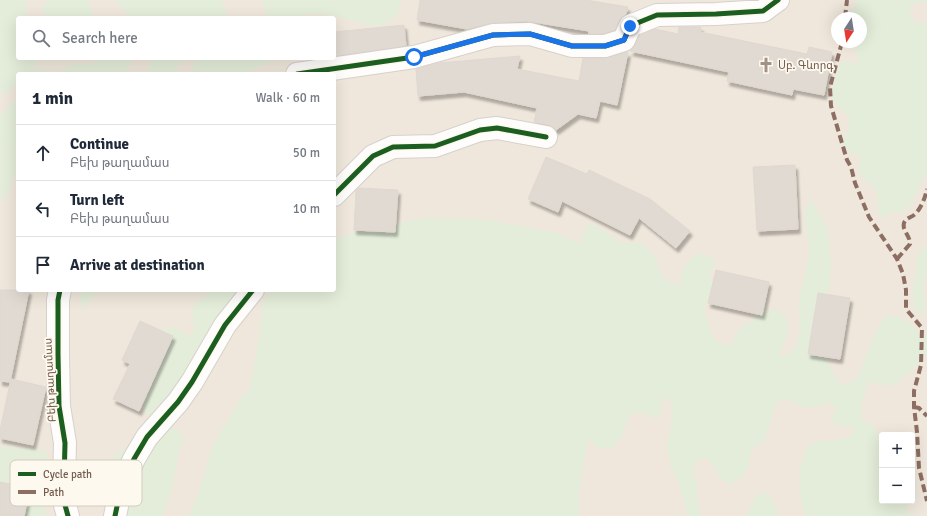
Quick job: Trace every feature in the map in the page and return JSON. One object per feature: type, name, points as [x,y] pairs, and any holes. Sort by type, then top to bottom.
[{"type":"street","points":[[311,72],[414,57],[493,35],[530,34],[572,46],[605,46],[624,40],[630,26],[657,15],[716,14],[763,11],[778,0]]},
{"type":"street","points":[[336,193],[373,156],[393,147],[435,146],[480,130],[497,128],[546,138]]},
{"type":"street","name":"Բեխ թաղամաս","points":[[60,292],[58,300],[59,406],[65,443],[65,460]]},
{"type":"street","points":[[134,460],[147,437],[178,402],[192,382],[225,325],[251,292]]},
{"type":"street","name":"Բեխ թաղամաս","points":[[65,506],[68,516]]},
{"type":"street","points":[[115,516],[117,506]]},
{"type":"shaded area","points":[[0,0],[927,0],[927,516],[0,516]]},
{"type":"green space","points":[[0,0],[26,0],[26,16],[16,16],[16,60],[38,60],[33,67],[37,69],[45,68],[47,72],[16,72],[16,87],[13,87],[8,94],[0,93]]},
{"type":"green space","points":[[51,0],[88,0],[93,16],[46,16],[43,11],[43,4]]},
{"type":"green space","points":[[114,0],[222,0],[227,16],[129,16]]},
{"type":"green space","points":[[262,0],[400,0],[399,11],[393,19],[379,26],[373,26],[336,16],[312,14],[301,16],[267,16]]},
{"type":"green space","points":[[857,0],[927,0],[927,2],[915,3],[912,6],[911,18],[918,22],[927,23],[927,177],[924,177],[914,200],[905,212],[893,212],[886,217],[882,217],[879,214],[877,193],[875,189],[862,177],[858,169],[861,157],[848,151],[842,142],[848,129],[849,122],[845,114],[834,103],[832,95],[839,63],[844,61],[857,63],[859,59],[855,48],[867,48],[867,12],[852,12]]},
{"type":"green space","points":[[98,60],[132,60],[127,72],[62,72],[70,65],[90,64]]},
{"type":"green space","points":[[150,60],[186,60],[179,65],[176,70],[177,72],[147,72]]},
{"type":"green space","points":[[193,60],[275,60],[261,65],[249,72],[191,72],[195,63]]},
{"type":"green space","points":[[16,100],[16,172],[7,195],[1,203],[0,115]]},
{"type":"green space","points":[[811,199],[827,227],[831,261],[830,280],[827,297],[814,318],[814,338],[840,383],[846,385],[856,378],[860,372],[875,334],[882,321],[887,316],[904,319],[914,326],[920,335],[925,337],[927,334],[927,354],[922,358],[917,366],[894,384],[885,385],[869,382],[861,410],[862,420],[874,425],[877,431],[879,442],[879,504],[903,504],[912,516],[805,516],[801,500],[800,477],[803,456],[807,448],[818,441],[847,438],[855,429],[835,424],[830,420],[834,414],[835,407],[830,403],[808,408],[789,400],[783,400],[776,405],[774,409],[765,439],[753,449],[750,454],[748,468],[736,482],[729,483],[723,481],[709,461],[704,458],[697,460],[694,465],[694,472],[701,516],[688,516],[678,481],[671,469],[667,447],[673,412],[669,398],[662,400],[661,413],[657,418],[651,417],[646,413],[632,413],[619,441],[611,449],[597,448],[588,439],[578,498],[580,516],[189,516],[198,495],[212,447],[243,395],[249,391],[259,338],[263,303],[270,292],[336,292],[336,239],[353,233],[430,217],[490,220],[556,233],[580,244],[582,234],[590,222],[622,243],[628,244],[642,242],[655,256],[661,274],[666,279],[682,287],[681,274],[684,266],[696,255],[701,254],[711,257],[715,262],[710,275],[714,287],[710,300],[706,304],[704,310],[712,335],[716,340],[728,346],[733,342],[735,335],[743,324],[750,323],[759,313],[778,309],[785,318],[788,326],[787,334],[780,352],[780,357],[792,351],[799,337],[799,305],[809,257],[805,218]]},
{"type":"green space","points":[[927,246],[927,276],[925,277],[924,281],[925,308],[924,313],[919,314],[914,309],[913,290],[916,260],[921,251]]},
{"type":"green space","points":[[83,292],[98,292],[81,308],[80,295]]},
{"type":"green space","points":[[209,292],[236,292],[242,310],[238,326],[232,338],[226,341],[171,426],[181,433],[184,439],[179,451],[171,493],[164,513],[162,516],[123,516],[124,506],[142,506],[142,460],[113,459],[117,452],[125,449],[136,448],[150,420],[144,408],[142,386],[158,365],[163,361],[160,335],[163,329],[172,327],[192,335],[194,331],[192,311],[194,305]]},
{"type":"green space","points":[[0,446],[48,451],[48,460],[10,460],[10,506],[46,506],[46,516],[0,516]]},
{"type":"green space","points":[[760,493],[767,493],[773,501],[776,506],[776,516],[745,516],[755,498]]},
{"type":"building","points":[[420,0],[586,0],[628,7],[626,14],[619,21],[615,30],[603,34],[589,34],[589,31],[527,21],[492,23],[467,29],[417,20]]},
{"type":"building","points":[[404,25],[406,46],[336,56],[336,32]]},
{"type":"building","points":[[679,27],[701,27],[700,32],[807,54],[809,47],[832,52],[824,95],[793,89],[792,95],[727,81],[729,72],[630,51],[635,45],[639,36],[655,29],[678,34]]},
{"type":"building","points":[[628,52],[617,105],[600,101],[596,118],[578,114],[556,130],[549,125],[534,122],[537,108],[464,92],[418,96],[416,69],[439,63],[520,56],[517,69],[579,81],[583,58],[605,58]]},
{"type":"building","points":[[546,157],[587,174],[589,170],[650,199],[690,231],[676,248],[639,218],[630,235],[562,201],[558,212],[528,199]]},
{"type":"building","points":[[795,165],[798,229],[757,231],[753,167]]},
{"type":"building","points":[[359,188],[398,190],[395,232],[354,230],[356,190]]},
{"type":"building","points":[[716,270],[769,282],[762,315],[708,303]]},
{"type":"building","points":[[0,290],[29,292],[10,382],[0,381]]},
{"type":"building","points":[[818,293],[850,298],[840,359],[808,354]]},
{"type":"building","points":[[140,321],[173,336],[139,411],[113,399],[130,364],[122,360]]},
{"type":"building","points":[[11,379],[46,387],[33,445],[0,438],[0,430]]},
{"type":"building","points":[[0,482],[10,484],[10,506],[26,506],[24,516],[0,516]]},
{"type":"marked path","points":[[846,12],[847,0]]},
{"type":"marked path","points":[[840,48],[830,87],[831,106],[847,160],[851,167],[855,183],[869,217],[897,259],[903,274],[906,290],[906,309],[922,328],[921,365],[914,391],[914,407],[919,468],[927,501]]},
{"type":"marked path","points":[[897,259],[910,244],[904,228],[904,223],[919,210],[927,189]]},
{"type":"marked path","points":[[914,407],[919,408],[927,416]]},
{"type":"cycle path","points":[[311,72],[414,57],[493,35],[530,34],[572,46],[605,46],[624,40],[630,26],[657,15],[716,14],[763,11],[778,0]]},
{"type":"cycle path","points":[[336,193],[373,156],[393,147],[435,146],[480,130],[497,128],[546,137]]},
{"type":"cycle path","points":[[60,292],[58,300],[59,406],[65,443],[65,460]]},
{"type":"cycle path","points":[[134,460],[147,437],[178,402],[192,382],[225,325],[251,292]]},
{"type":"cycle path","points":[[65,506],[68,516]]},
{"type":"cycle path","points":[[115,516],[117,506]]},
{"type":"place","name":"Սբ. Գևորգ","points":[[766,65]]},
{"type":"route","points":[[414,57],[493,35],[530,34],[572,46],[605,46],[624,40],[630,26]]}]
